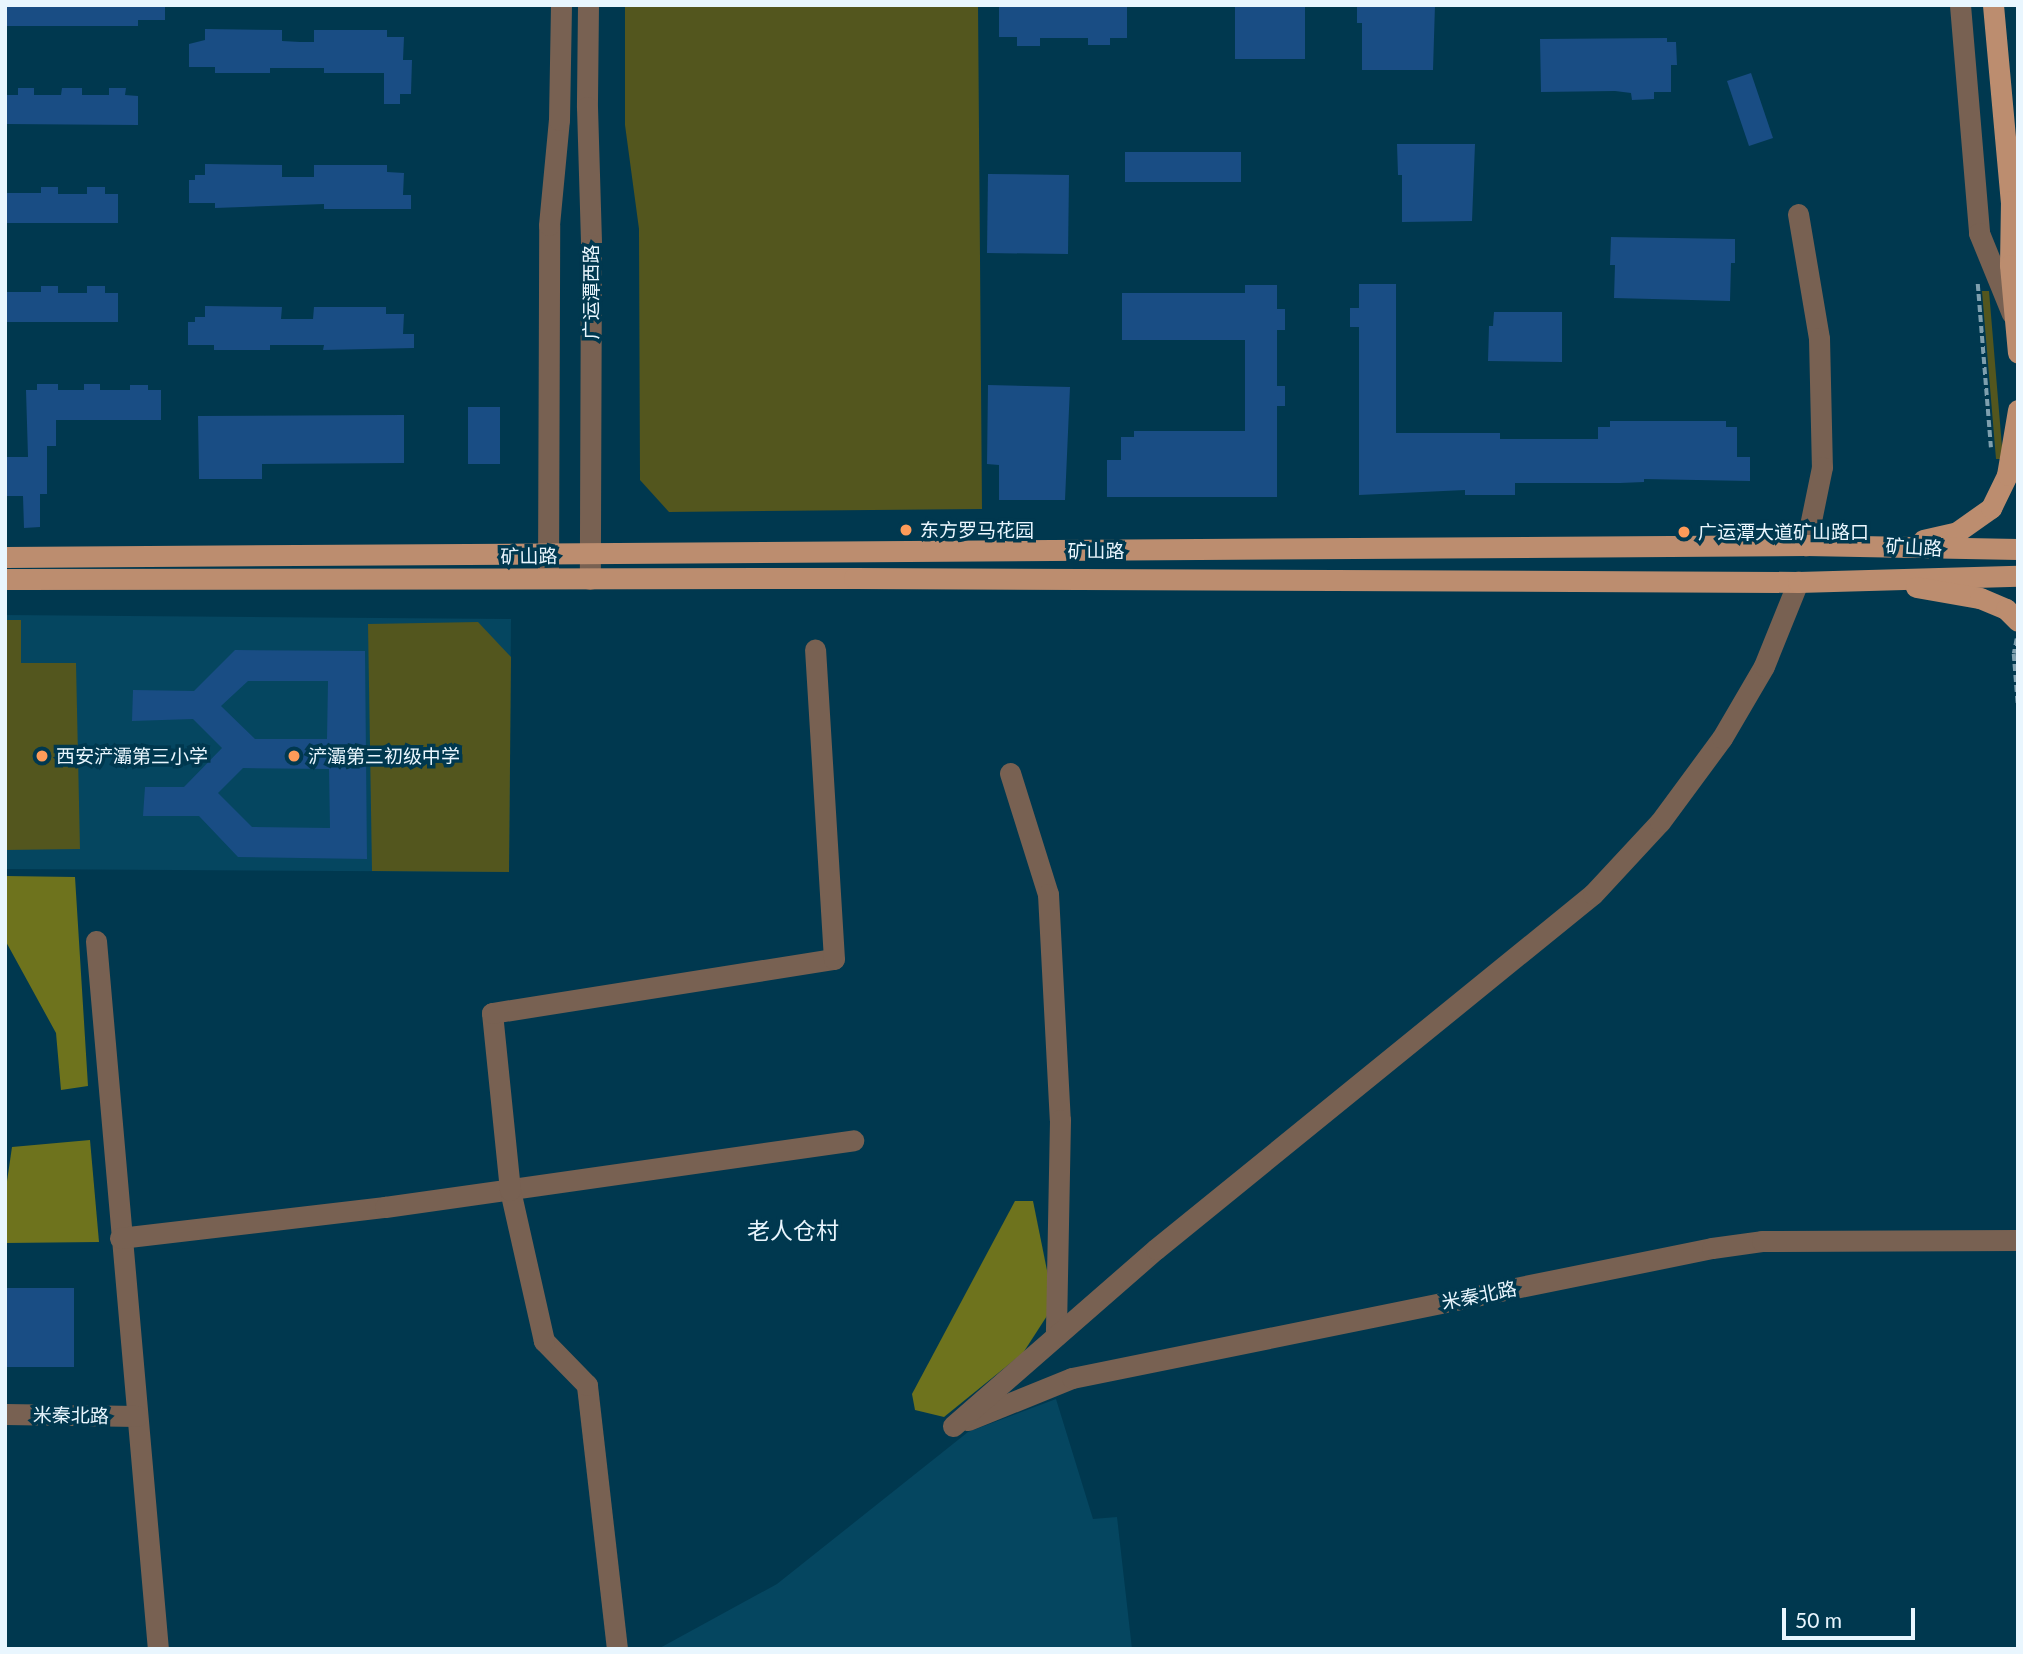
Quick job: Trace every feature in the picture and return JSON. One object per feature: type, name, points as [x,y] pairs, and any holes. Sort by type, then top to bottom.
[{"type":"main road","points":[[1993,5],[2011,201],[2010,265],[2018,353]]},
{"type":"main road","points":[[1876,545],[1951,535],[1980,519],[1998,496],[2007,475],[2018,410]]},
{"type":"main road","name":"矿山路","points":[[5,557],[548,556],[1806,545],[2018,549]]},
{"type":"main road","name":"矿山路","points":[[5,579],[1798,582],[2018,576]]},
{"type":"main road","points":[[1861,581],[1980,598],[2006,609],[2018,621]]},
{"type":"street","points":[[548,578],[550,225],[559,120],[561,5]]},
{"type":"street","name":"广运潭西路","points":[[588,5],[587,107],[591,245],[590,579]]},
{"type":"street","points":[[1960,5],[1979,233],[2015,322]]},
{"type":"street","points":[[1798,214],[1819,338],[1822,467],[1806,545]]},
{"type":"street","points":[[1056,1336],[1156,1249],[1593,894],[1660,822],[1722,738],[1764,666],[1798,582]]},
{"type":"street","points":[[617,1649],[587,1385],[544,1341],[510,1190],[492,1013],[834,959],[815,650]]},
{"type":"street","points":[[1010,773],[1048,894],[1060,1120],[1056,1336]]},
{"type":"street","points":[[96,941],[158,1649]]},
{"type":"street","points":[[120,1238],[510,1190],[853,1140]]},
{"type":"street","name":"米秦北路","points":[[1056,1336],[953,1426],[1072,1378],[1712,1248],[1762,1241],[2018,1240]]},
{"type":"street","name":"米秦北路","points":[[5,1414],[137,1416]]},
{"type":"path","points":[[1977,275],[1992,453]]},
{"type":"path","points":[[2018,637],[2014,654],[2018,705]]},
{"type":"shaded area","name":"浐灞第三初级中学","points":[[5,615],[511,619],[509,872],[5,869]]},
{"type":"shaded area","points":[[5,876],[75,877],[88,1086],[61,1090],[56,1033],[5,940]]},
{"type":"shaded area","points":[[90,1140],[99,1242],[5,1243],[5,1195],[12,1147]]},
{"type":"shaded area","points":[[1015,1201],[1033,1201],[1054,1305],[1023,1353],[944,1417],[915,1410],[912,1394]]},
{"type":"shaded area","points":[[1056,1399],[1093,1519],[1117,1517],[1132,1649],[658,1649],[777,1584],[968,1432]]},
{"type":"green space","points":[[625,5],[978,5],[982,509],[669,512],[640,480],[639,229],[625,125]]},
{"type":"green space","points":[[1982,291],[1989,291],[2003,459],[1996,459]]},
{"type":"green space","name":"西安浐灞第三小学","points":[[5,620],[21,620],[21,663],[76,663],[80,849],[5,850]]},
{"type":"green space","points":[[478,622],[511,657],[509,872],[372,871],[368,624]]},
{"type":"building","points":[[5,5],[165,5],[165,20],[138,20],[138,26],[5,26]]},
{"type":"building","points":[[999,5],[1127,5],[1127,38],[1110,38],[1110,45],[1088,45],[1088,38],[1040,38],[1040,46],[1017,46],[1017,37],[999,37]]},
{"type":"building","points":[[1235,5],[1305,5],[1305,59],[1235,59]]},
{"type":"building","points":[[1357,5],[1435,5],[1433,70],[1362,70],[1362,23],[1357,23]]},
{"type":"building","points":[[205,29],[282,30],[282,41],[300,42],[314,42],[314,30],[387,30],[387,37],[404,37],[403,60],[412,60],[411,94],[400,94],[400,104],[384,104],[384,73],[324,73],[324,68],[270,68],[270,73],[215,73],[215,67],[189,67],[189,44],[205,40]]},
{"type":"building","points":[[1667,38],[1667,42],[1676,42],[1677,65],[1671,65],[1671,92],[1654,92],[1654,99],[1632,100],[1631,93],[1615,91],[1541,92],[1540,39]]},
{"type":"building","points":[[1751,73],[1773,138],[1749,146],[1727,81]]},
{"type":"building","points":[[18,88],[34,88],[34,95],[61,95],[62,88],[82,88],[82,95],[109,95],[109,88],[126,88],[125,95],[138,96],[138,125],[5,124],[5,95],[18,95]]},
{"type":"building","points":[[1397,144],[1475,144],[1472,221],[1402,222],[1402,175],[1398,175]]},
{"type":"building","points":[[1125,152],[1241,152],[1241,182],[1125,182]]},
{"type":"building","points":[[205,164],[282,165],[282,177],[314,177],[314,165],[387,165],[387,172],[404,173],[403,195],[411,195],[411,209],[324,209],[324,204],[215,208],[215,203],[189,203],[189,180],[195,180],[195,175],[205,175]]},
{"type":"building","points":[[988,174],[1069,175],[1068,254],[987,253]]},
{"type":"building","points":[[41,187],[58,187],[58,194],[87,194],[87,187],[105,187],[105,194],[118,194],[118,223],[5,223],[5,193],[41,193]]},
{"type":"building","points":[[1611,237],[1735,239],[1730,301],[1614,298],[1615,265],[1610,265]]},
{"type":"building","points":[[1359,284],[1396,284],[1396,433],[1500,433],[1500,439],[1598,439],[1598,427],[1610,427],[1610,421],[1726,421],[1726,427],[1737,427],[1737,457],[1750,457],[1750,481],[1644,479],[1644,482],[1620,483],[1515,483],[1515,495],[1465,495],[1465,490],[1359,495],[1359,327],[1350,327],[1350,308],[1359,308]]},
{"type":"building","points":[[1245,285],[1277,285],[1277,309],[1285,309],[1285,330],[1277,330],[1277,386],[1285,386],[1285,406],[1277,406],[1277,497],[1107,497],[1107,460],[1121,460],[1121,437],[1134,437],[1134,431],[1245,431],[1245,340],[1122,340],[1122,293],[1245,293]]},
{"type":"building","points":[[41,286],[58,286],[58,293],[87,293],[87,286],[105,286],[105,293],[118,293],[118,322],[5,322],[5,292],[41,292]]},
{"type":"building","points":[[205,306],[282,307],[281,319],[313,319],[314,307],[386,307],[386,314],[404,314],[403,334],[414,334],[414,348],[323,350],[324,345],[270,345],[270,350],[214,350],[214,345],[188,345],[188,322],[195,322],[195,317],[205,317]]},
{"type":"building","points":[[1494,312],[1562,312],[1562,362],[1488,361],[1489,326],[1493,326]]},
{"type":"building","points":[[37,384],[58,384],[58,390],[84,390],[84,384],[100,384],[100,390],[130,390],[130,385],[148,385],[148,390],[161,390],[161,420],[56,420],[56,446],[47,446],[47,494],[40,494],[40,527],[24,528],[23,496],[5,496],[5,457],[28,457],[26,390],[37,390]]},
{"type":"building","points":[[988,385],[1070,387],[1065,500],[999,500],[999,465],[987,464]]},
{"type":"building","points":[[468,407],[500,407],[500,464],[468,464]]},
{"type":"building","points":[[404,415],[404,463],[262,464],[262,479],[199,479],[198,416]]},
{"type":"building","points":[[235,650],[365,651],[367,859],[238,857],[199,816],[143,816],[145,787],[184,787],[222,748],[193,719],[132,721],[133,690],[194,691]],"holes":[[[248,681],[328,681],[327,739],[255,739],[221,706]],[[243,768],[329,769],[330,828],[252,827],[218,793]]]},
{"type":"building","points":[[5,1288],[74,1288],[74,1367],[5,1367]]},
{"type":"place","name":"东方罗马花园","points":[[906,530]]},
{"type":"place","name":"广运潭大道矿山路口","points":[[1684,532]]},
{"type":"place","name":"西安浐灞第三小学","points":[[42,756]]},
{"type":"place","name":"浐灞第三初级中学","points":[[294,756]]},
{"type":"district","name":"老人仓村","points":[[793,1230]]}]
